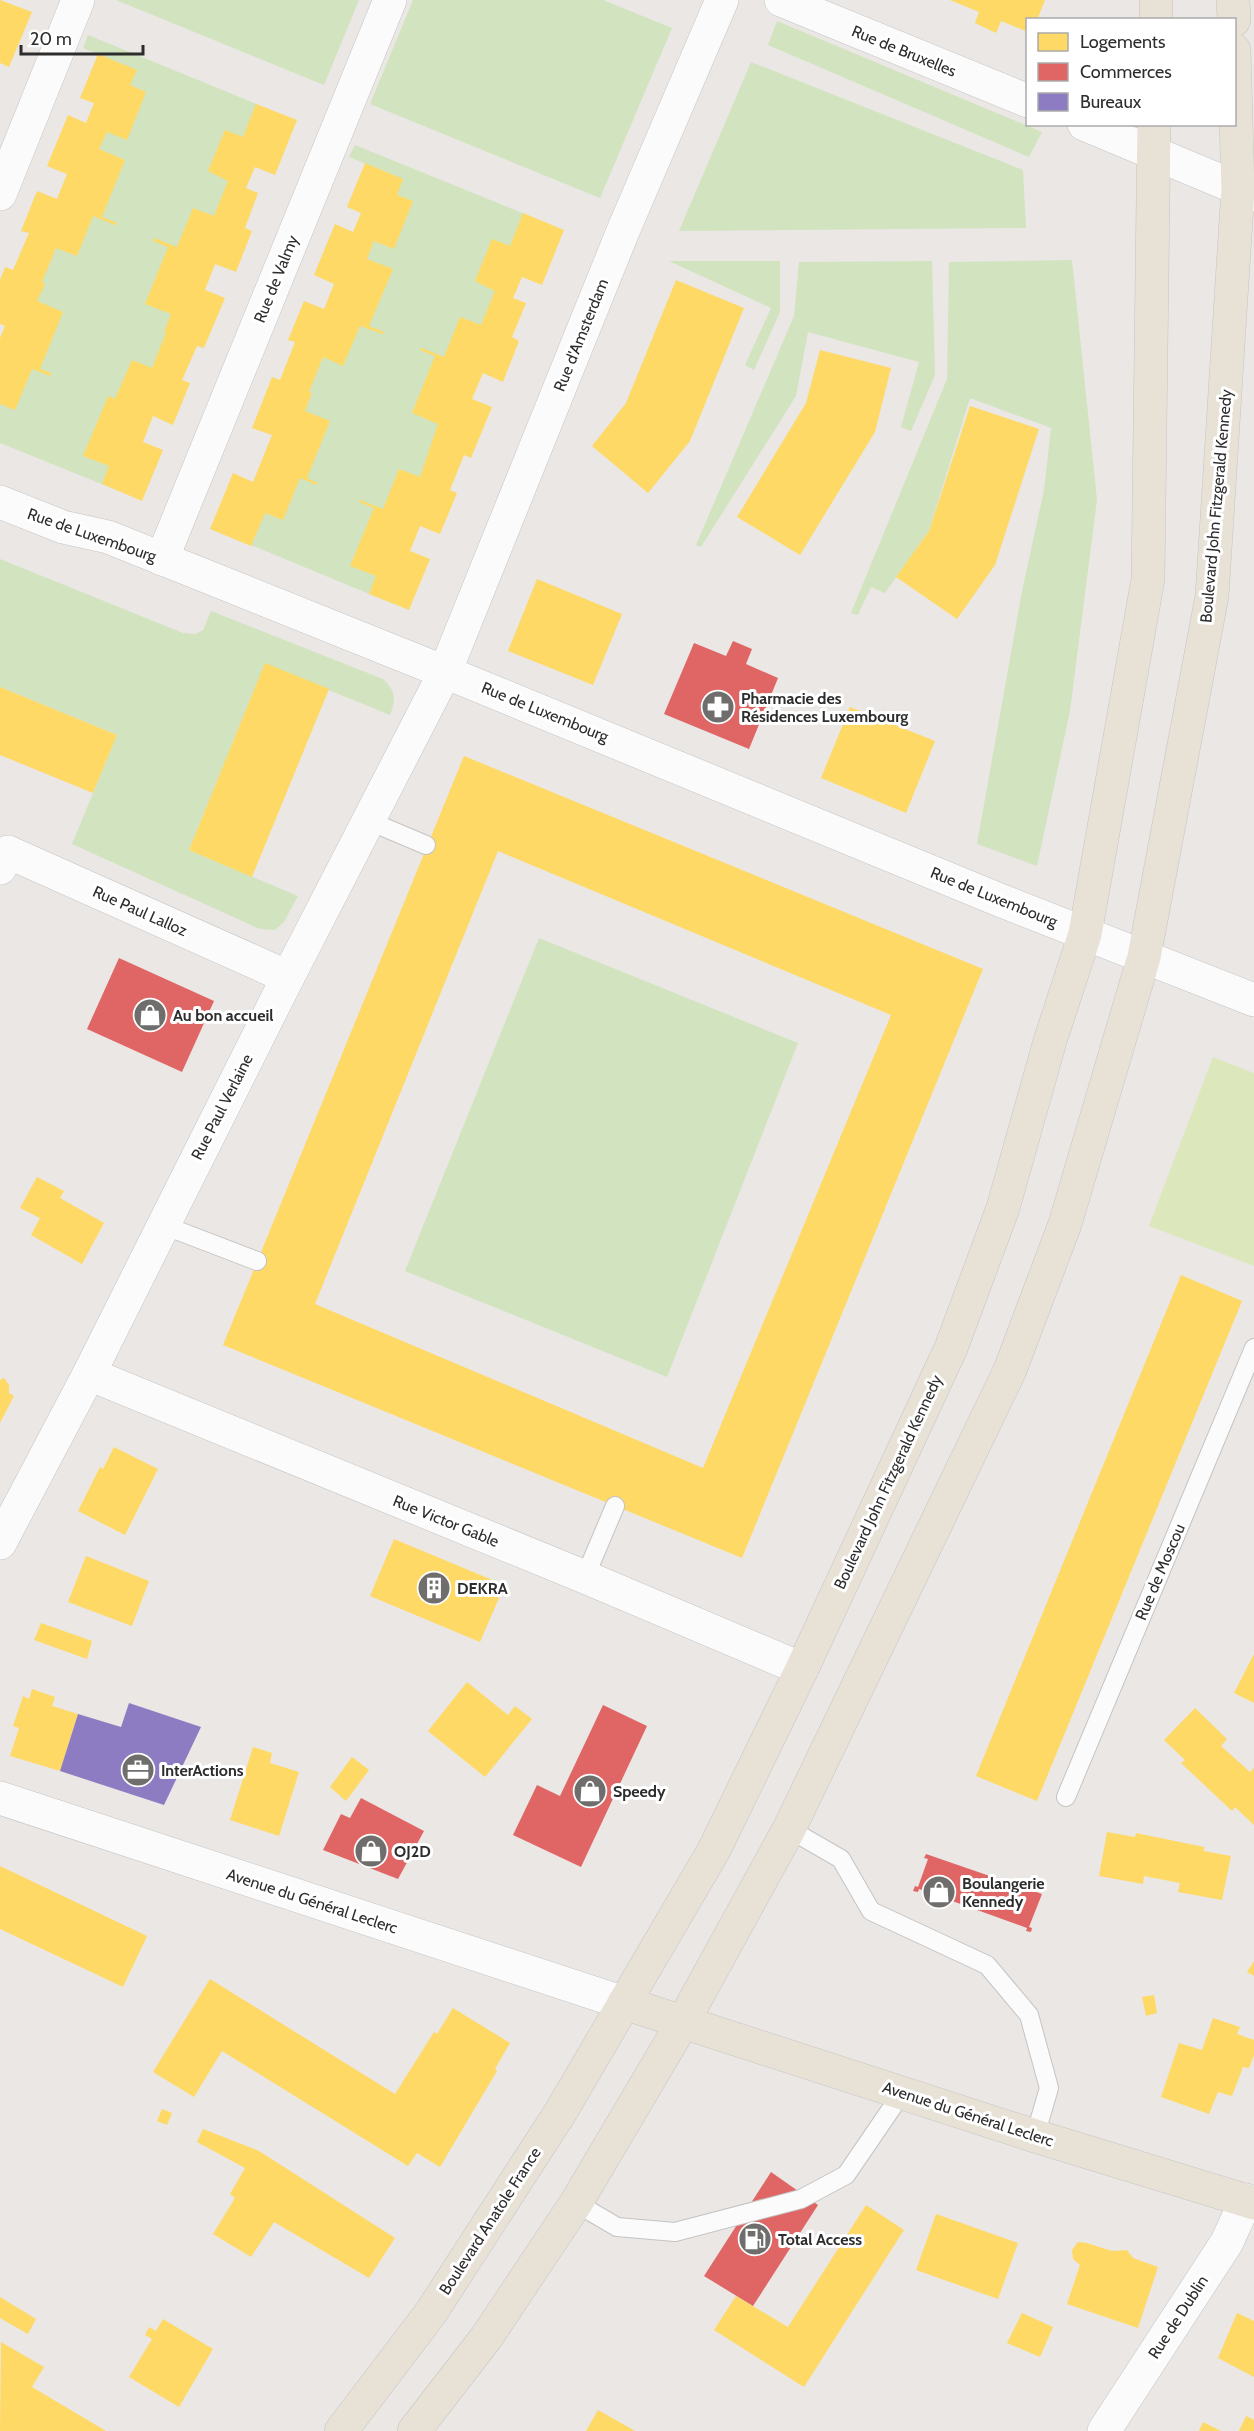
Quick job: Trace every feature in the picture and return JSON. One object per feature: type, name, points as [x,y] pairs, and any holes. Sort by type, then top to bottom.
[{"type":"main road","points":[[1156,0],[1156,18]]},
{"type":"main road","points":[[1233,0],[1234,18]]},
{"type":"main road","name":"Boulevard John Fitzgerald Kennedy","points":[[683,2022],[789,1829],[1011,1370],[1065,1224],[1144,957],[1212,596],[1246,192],[1236,74]]},
{"type":"main road","name":"Boulevard John Fitzgerald Kennedy","points":[[624,2003],[714,1850],[802,1669],[951,1348],[1003,1208],[1050,1041],[1085,934],[1148,579],[1154,139]]},
{"type":"main road","name":"Avenue du Général Leclerc","points":[[624,2003],[1035,2136],[1250,2202]]},
{"type":"main road","name":"Boulevard Anatole France","points":[[341,2431],[436,2304],[560,2113],[624,2003]]},
{"type":"main road","points":[[414,2431],[486,2338],[576,2203],[683,2022]]},
{"type":"street","points":[[0,194],[78,0]]},
{"type":"street","name":"Rue de Valmy","points":[[162,559],[390,0]]},
{"type":"street","name":"Rue d'Amsterdam","points":[[445,672],[623,231],[722,0]]},
{"type":"street","name":"Rue de Bruxelles","points":[[781,0],[1026,100]]},
{"type":"street","points":[[1093,126],[1154,139],[1246,192]]},
{"type":"street","name":"Rue de Luxembourg","points":[[0,502],[63,527],[108,537],[1085,934]]},
{"type":"street","name":"Rue Paul Verlaine","points":[[0,1543],[89,1374],[288,977],[445,672]]},
{"type":"street","name":"Rue Paul Lalloz","points":[[0,868],[8,852],[288,977]]},
{"type":"street","points":[[1085,934],[1254,1000]]},
{"type":"street","name":"Rue Victor Gable","points":[[89,1374],[585,1577],[802,1669]]},
{"type":"street","name":"Avenue du Général Leclerc","points":[[0,1798],[624,2003]]},
{"type":"street","name":"Rue de Dublin","points":[[1104,2431],[1227,2242],[1250,2202]]},
{"type":"lane","points":[[369,821],[426,845]]},
{"type":"lane","points":[[163,1226],[257,1261]]},
{"type":"lane","name":"Rue de Moscou","points":[[1066,1797],[1254,1348]]},
{"type":"lane","points":[[585,1577],[615,1506]]},
{"type":"lane","points":[[789,1829],[841,1859],[871,1911],[987,1965],[1029,2015],[1049,2088],[1035,2136]]},
{"type":"lane","points":[[576,2203],[617,2227],[675,2232],[801,2199],[846,2175],[902,2093]]},
{"type":"green space","points":[[116,0],[359,0],[324,85]]},
{"type":"green space","points":[[413,0],[603,0],[672,28],[600,198],[370,104]]},
{"type":"green space","points":[[777,21],[1042,132],[1029,157],[768,45]]},
{"type":"green space","points":[[88,35],[271,110],[114,489],[0,443],[0,367],[121,64],[83,48]]},
{"type":"green space","points":[[751,62],[1023,170],[1026,228],[679,231]]},
{"type":"green space","points":[[355,145],[537,219],[379,598],[241,541],[391,174],[349,157]]},
{"type":"green space","points":[[1072,260],[1097,500],[1070,711],[1037,866],[977,844],[1022,591],[1044,490],[1051,428],[970,398],[929,531],[885,593],[871,587],[858,615],[851,613],[947,379],[949,262]]},
{"type":"green space","points":[[669,261],[780,261],[780,312],[754,370],[745,365],[771,308]]},
{"type":"green space","points":[[932,261],[935,375],[911,431],[901,427],[919,362],[808,332],[796,396],[701,547],[696,545],[794,316],[799,262]]},
{"type":"green space","points":[[0,559],[183,633],[195,634],[203,630],[211,611],[383,679],[393,691],[394,700],[390,715],[265,664],[189,850],[298,896],[284,922],[275,930],[260,929],[72,844],[117,735],[0,687]]},
{"type":"green space","points":[[539,938],[798,1043],[667,1377],[405,1271]]},
{"type":"green space","points":[[1213,1057],[1254,1073],[1254,1266],[1149,1226]]},
{"type":"building: Logements","points":[[0,0],[32,12],[9,67],[0,63]]},
{"type":"building: Logements","points":[[950,0],[1045,0],[1038,18],[1026,18],[1026,31],[1001,21],[996,33],[975,23],[979,12]]},
{"type":"building: Logements","points":[[98,54],[137,70],[130,85],[146,92],[127,140],[107,132],[99,149],[125,160],[102,217],[117,223],[115,225],[93,216],[77,256],[56,248],[37,301],[63,312],[40,369],[51,373],[50,376],[32,369],[15,410],[0,404],[0,338],[5,326],[0,324],[0,280],[5,267],[13,270],[29,233],[21,231],[37,191],[57,199],[67,174],[47,166],[68,115],[86,123],[94,103],[80,98]]},
{"type":"building: Logements","points":[[256,104],[297,120],[275,175],[255,167],[246,188],[258,193],[245,228],[252,231],[236,272],[215,264],[205,290],[225,298],[204,348],[197,346],[182,380],[190,383],[173,425],[153,416],[143,442],[163,450],[142,501],[102,484],[109,466],[83,456],[108,396],[115,399],[132,360],[152,368],[166,333],[164,332],[171,314],[145,304],[168,247],[153,241],[154,238],[177,247],[193,208],[214,216],[228,181],[208,171],[225,130],[243,137]]},
{"type":"building: Logements","points":[[365,163],[403,179],[397,195],[413,201],[394,249],[374,241],[367,259],[393,269],[369,326],[384,332],[383,334],[360,326],[343,366],[323,357],[309,392],[312,393],[305,411],[330,421],[307,478],[318,483],[317,485],[300,478],[283,520],[265,513],[251,546],[210,529],[233,473],[253,482],[272,435],[252,428],[272,377],[280,380],[295,342],[288,340],[304,301],[324,309],[334,284],[314,275],[335,224],[353,232],[361,213],[347,207]]},
{"type":"building: Logements","points":[[523,213],[564,230],[542,285],[522,277],[513,298],[526,303],[512,337],[519,341],[503,382],[483,373],[472,399],[492,407],[471,458],[464,455],[450,490],[457,493],[440,534],[420,526],[410,551],[430,559],[409,610],[369,594],[376,576],[350,566],[374,508],[359,502],[360,500],[383,509],[399,469],[420,477],[438,424],[412,413],[435,356],[420,350],[422,348],[444,357],[460,317],[481,325],[495,291],[475,281],[492,239],[510,246]]},
{"type":"building: Logements","points":[[676,280],[744,308],[690,441],[648,493],[592,446],[626,403]]},
{"type":"building: Logements","points":[[820,350],[891,368],[875,432],[800,555],[737,517],[806,403]]},
{"type":"building: Logements","points":[[970,406],[1039,429],[995,565],[957,619],[896,577],[929,531]]},
{"type":"building: Logements","points":[[537,579],[622,614],[593,685],[508,651]]},
{"type":"building: Logements","points":[[265,663],[329,689],[252,877],[189,850]]},
{"type":"building: Logements","points":[[0,687],[117,735],[93,793],[0,755]]},
{"type":"building: Logements","points":[[850,707],[935,741],[906,813],[821,778]]},
{"type":"building: Logements","points":[[464,756],[983,969],[742,1558],[223,1345]],"holes":[[[498,851],[891,1015],[703,1468],[315,1304]]]},
{"type":"building: Logements","points":[[37,1177],[64,1191],[60,1198],[104,1223],[82,1264],[31,1235],[40,1218],[20,1208]]},
{"type":"building: Logements","points":[[1181,1275],[1242,1301],[1037,1801],[976,1776]]},
{"type":"building: Logements","points":[[4,1378],[9,1385],[9,1393],[14,1396],[0,1423],[0,1380]]},
{"type":"building: Logements","points":[[114,1447],[158,1469],[125,1535],[78,1511],[100,1467],[103,1469]]},
{"type":"building: Logements","name":"DEKRA","points":[[394,1539],[490,1579],[499,1598],[480,1642],[370,1596]]},
{"type":"building: Logements","points":[[86,1556],[149,1581],[132,1626],[68,1602]]},
{"type":"building: Logements","points":[[41,1623],[92,1641],[87,1659],[34,1640]]},
{"type":"building: Logements","points":[[1254,1654],[1254,1703],[1234,1693]]},
{"type":"building: Logements","points":[[467,1682],[508,1715],[515,1706],[532,1719],[485,1777],[428,1731]]},
{"type":"building: Logements","points":[[32,1689],[55,1697],[52,1706],[78,1714],[60,1771],[10,1756],[19,1728],[13,1726],[23,1696],[29,1699]]},
{"type":"building: Logements","points":[[1195,1708],[1227,1739],[1221,1746],[1250,1772],[1254,1768],[1254,1825],[1235,1807],[1232,1811],[1181,1763],[1185,1760],[1164,1740]]},
{"type":"building: Logements","points":[[253,1747],[272,1753],[270,1763],[299,1772],[279,1836],[230,1820]]},
{"type":"building: Logements","points":[[352,1757],[369,1770],[346,1801],[330,1787]]},
{"type":"building: Logements","points":[[1107,1832],[1135,1837],[1136,1833],[1204,1847],[1204,1851],[1231,1856],[1222,1900],[1178,1892],[1180,1883],[1144,1876],[1143,1884],[1099,1876]]},
{"type":"building: Logements","points":[[0,1866],[147,1936],[123,1987],[0,1929]]},
{"type":"building: Logements","points":[[1254,1961],[1254,1976],[1247,1972]]},
{"type":"building: Logements","points":[[210,1979],[395,2094],[434,2032],[437,2034],[453,2008],[510,2043],[495,2069],[497,2071],[440,2167],[417,2153],[408,2166],[222,2051],[194,2097],[153,2072]]},
{"type":"building: Logements","points":[[1154,1995],[1157,2013],[1146,2016],[1142,1997]]},
{"type":"building: Logements","points":[[1213,2018],[1240,2027],[1237,2034],[1254,2040],[1254,2055],[1249,2068],[1243,2067],[1232,2096],[1218,2092],[1209,2114],[1161,2097],[1179,2043],[1202,2050]]},
{"type":"building: Logements","points":[[162,2109],[172,2113],[167,2125],[157,2121]]},
{"type":"building: Logements","points":[[203,2129],[259,2151],[395,2238],[369,2278],[274,2222],[251,2257],[213,2234],[235,2198],[230,2194],[245,2168],[197,2142]]},
{"type":"building: Logements","points":[[866,2205],[904,2230],[804,2387],[714,2330],[736,2296],[788,2327]]},
{"type":"building: Logements","points":[[936,2214],[1018,2243],[998,2299],[916,2270]]},
{"type":"building: Logements","points":[[1078,2242],[1112,2251],[1127,2250],[1133,2258],[1158,2267],[1138,2328],[1067,2304],[1080,2265],[1073,2259],[1072,2250]]},
{"type":"building: Logements","points":[[0,2297],[36,2319],[28,2334],[0,2318]]},
{"type":"building: Logements","points":[[1022,2313],[1053,2327],[1040,2357],[1007,2343]]},
{"type":"building: Logements","points":[[1237,2313],[1254,2321],[1254,2377],[1218,2358]]},
{"type":"building: Logements","points":[[163,2319],[213,2349],[179,2407],[129,2377],[152,2339],[145,2335],[149,2327],[156,2331]]},
{"type":"building: Logements","points":[[1,2342],[44,2367],[32,2387],[106,2431],[0,2431]]},
{"type":"building: Logements","points":[[598,2410],[635,2431],[586,2431]]},
{"type":"building: Logements","points":[[1246,2416],[1254,2420],[1254,2431],[1239,2431]]},
{"type":"building: Logements","points":[[1203,2422],[1221,2431],[1199,2431]]},
{"type":"building: Commerces","points":[[733,641],[752,649],[746,664],[778,678],[749,749],[664,714],[694,643],[726,656]]},
{"type":"building: Commerces","name":"Au bon accueil","points":[[119,958],[214,1001],[182,1072],[87,1029]]},
{"type":"building: Commerces","name":"Speedy","points":[[603,1705],[647,1726],[581,1867],[513,1835],[537,1785],[560,1796]]},
{"type":"building: Commerces","points":[[361,1798],[424,1831],[398,1879],[323,1850],[341,1814],[350,1818]]},
{"type":"building: Commerces","points":[[926,1854],[1042,1894],[1029,1927],[1032,1928],[1031,1932],[1026,1931],[1027,1928],[919,1889],[918,1892],[913,1891],[915,1886],[918,1887],[928,1859],[924,1858]]},
{"type":"building: Commerces","points":[[771,2172],[818,2205],[753,2306],[704,2276]]},
{"type":"building: Bureaux","points":[[129,1703],[201,1727],[164,1805],[60,1771],[78,1714],[121,1727]]},
{"type":"place","name":"Pharmacie des Résidences Luxembourg","points":[[718,707]]},
{"type":"place","name":"Au bon accueil","points":[[150,1015]]},
{"type":"place","name":"DEKRA","points":[[434,1588]]},
{"type":"place","name":"InterActions","points":[[138,1770]]},
{"type":"place","name":"Speedy","points":[[590,1791]]},
{"type":"place","name":"OJ2D","points":[[371,1851]]},
{"type":"place","name":"Boulangerie Kennedy","points":[[939,1892]]},
{"type":"place","name":"Total Access","points":[[755,2239]]}]
